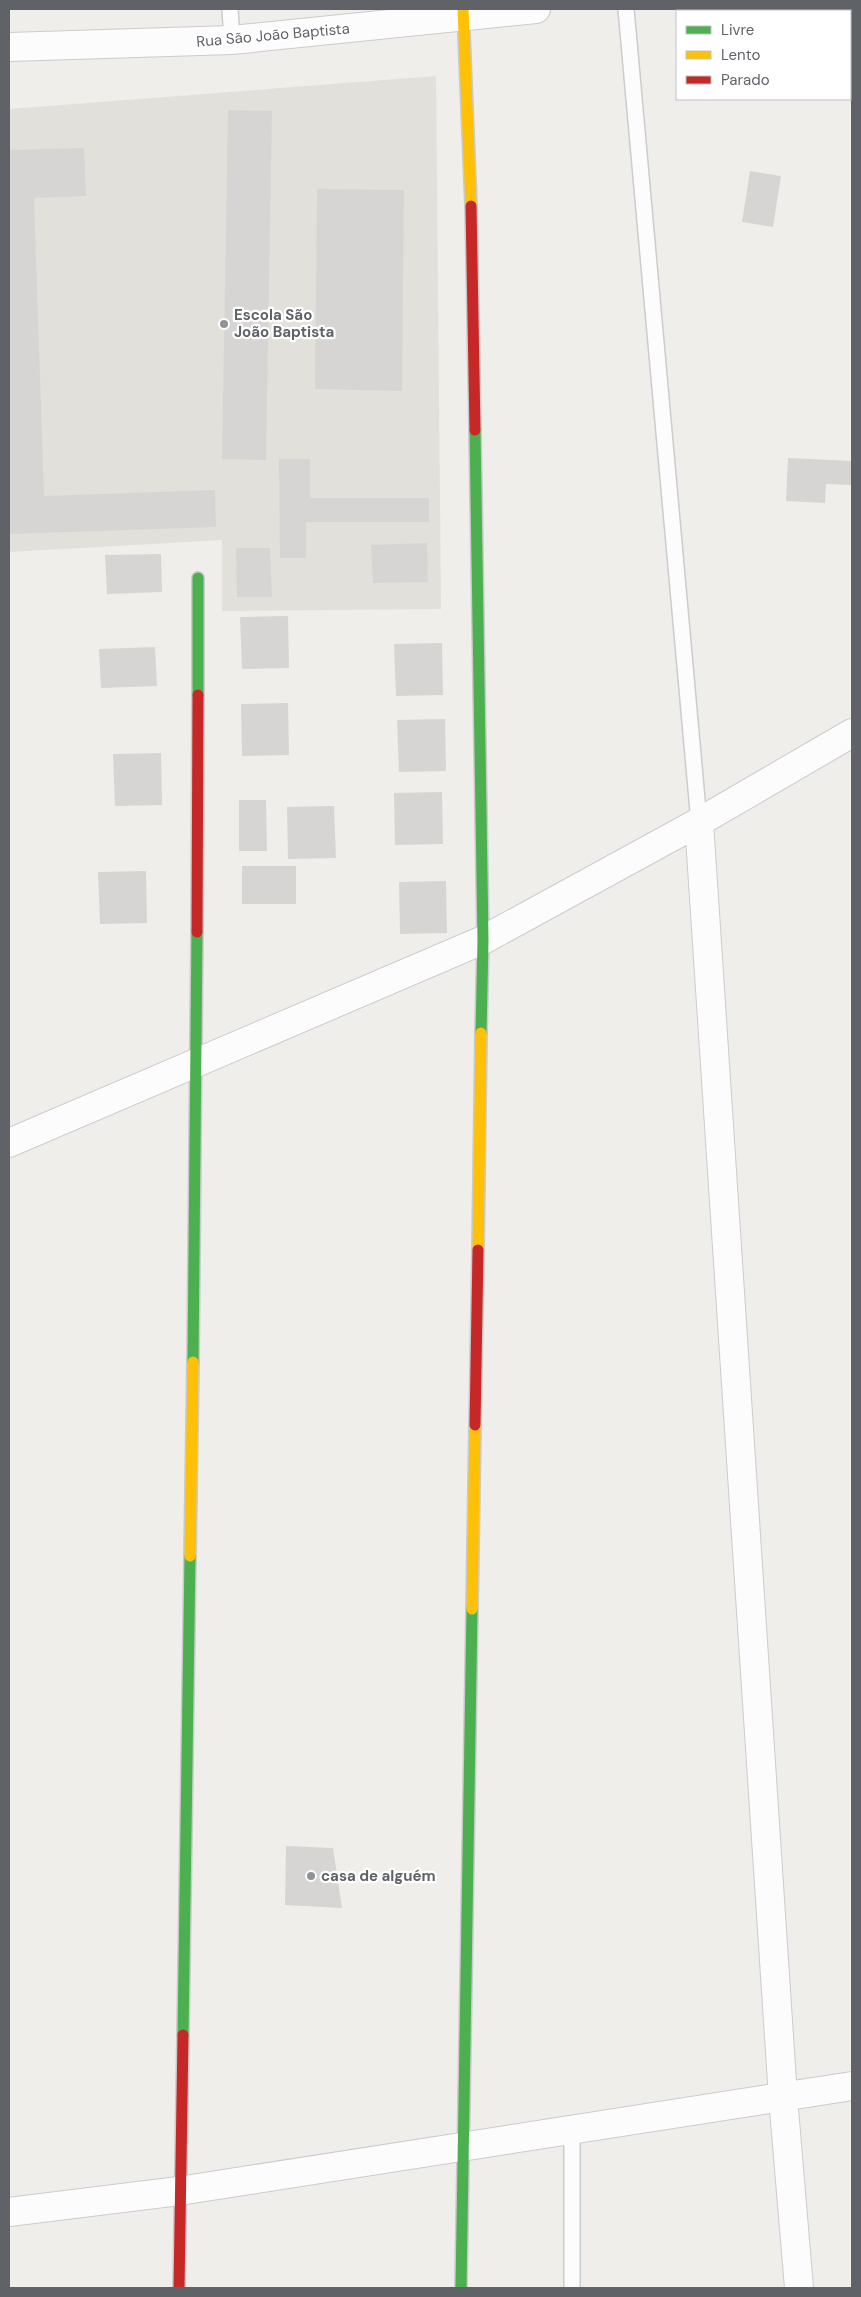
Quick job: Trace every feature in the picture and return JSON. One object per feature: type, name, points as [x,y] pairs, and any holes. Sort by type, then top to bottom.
[{"type":"street","name":"Rua São João Baptista","points":[[9,47],[232,40],[463,12],[536,9]]},
{"type":"street","points":[[461,2288],[483,940],[470,206],[463,12]]},
{"type":"street","points":[[179,2288],[197,1063],[198,578]]},
{"type":"street","points":[[9,1144],[483,940],[699,822],[852,733]]},
{"type":"street","points":[[699,822],[784,2097],[799,2288]]},
{"type":"street","points":[[9,2212],[179,2191],[852,2086]]},
{"type":"lane","points":[[230,9],[232,40]]},
{"type":"lane","points":[[626,9],[699,822]]},
{"type":"lane","points":[[572,2131],[572,2288]]},
{"type":"shaded area","name":"Escola São João Baptista","points":[[436,76],[441,609],[222,611],[222,540],[9,552],[9,109]]},
{"type":"building","points":[[228,110],[272,111],[266,460],[222,459]]},
{"type":"building","points":[[84,148],[86,196],[34,198],[44,496],[215,490],[216,527],[9,534],[9,150]]},
{"type":"building","points":[[750,171],[781,176],[773,227],[742,222]]},
{"type":"building","points":[[317,189],[404,190],[402,391],[315,389]]},
{"type":"building","points":[[788,458],[852,461],[852,485],[826,484],[825,503],[786,501]]},
{"type":"building","points":[[279,459],[310,459],[310,498],[429,498],[429,522],[306,522],[306,558],[280,558]]},
{"type":"building","points":[[427,543],[428,582],[373,583],[371,545]]},
{"type":"building","points":[[236,548],[270,548],[272,597],[237,597]]},
{"type":"building","points":[[161,554],[162,592],[107,594],[105,555]]},
{"type":"building","points":[[288,616],[289,668],[242,669],[240,617]]},
{"type":"building","points":[[442,643],[443,695],[396,696],[394,644]]},
{"type":"building","points":[[155,647],[157,686],[101,688],[99,649]]},
{"type":"building","points":[[288,703],[289,755],[242,756],[241,704]]},
{"type":"building","points":[[445,719],[446,771],[399,772],[397,720]]},
{"type":"building","points":[[161,753],[162,805],[115,806],[113,754]]},
{"type":"building","points":[[442,792],[443,844],[395,845],[394,793]]},
{"type":"building","points":[[239,800],[266,800],[267,851],[239,851]]},
{"type":"building","points":[[334,806],[336,858],[288,859],[287,807]]},
{"type":"building","points":[[242,866],[296,866],[296,904],[242,904]]},
{"type":"building","points":[[146,871],[147,923],[100,924],[98,872]]},
{"type":"building","points":[[446,881],[447,933],[400,934],[399,882]]},
{"type":"building","name":"casa de alguém","points":[[286,1846],[333,1848],[342,1908],[285,1905]]},
{"type":"traffic: fast","points":[[475,430],[483,940],[481,1033]]},
{"type":"traffic: fast","points":[[198,578],[198,695]]},
{"type":"traffic: fast","points":[[193,1362],[197,932]]},
{"type":"traffic: fast","points":[[183,2035],[190,1556]]},
{"type":"traffic: fast","points":[[461,2288],[472,1609]]},
{"type":"traffic: slow","points":[[463,9],[471,206]]},
{"type":"traffic: slow","points":[[478,1250],[481,1033]]},
{"type":"traffic: slow","points":[[190,1556],[193,1362]]},
{"type":"traffic: slow","points":[[472,1609],[475,1425]]},
{"type":"traffic: jam","points":[[471,206],[475,430]]},
{"type":"traffic: jam","points":[[197,932],[198,695]]},
{"type":"traffic: jam","points":[[475,1425],[478,1250]]},
{"type":"traffic: jam","points":[[179,2288],[183,2035]]},
{"type":"place","name":"Escola São João Baptista","points":[[224,324]]},
{"type":"place","name":"casa de alguém","points":[[311,1876]]}]
